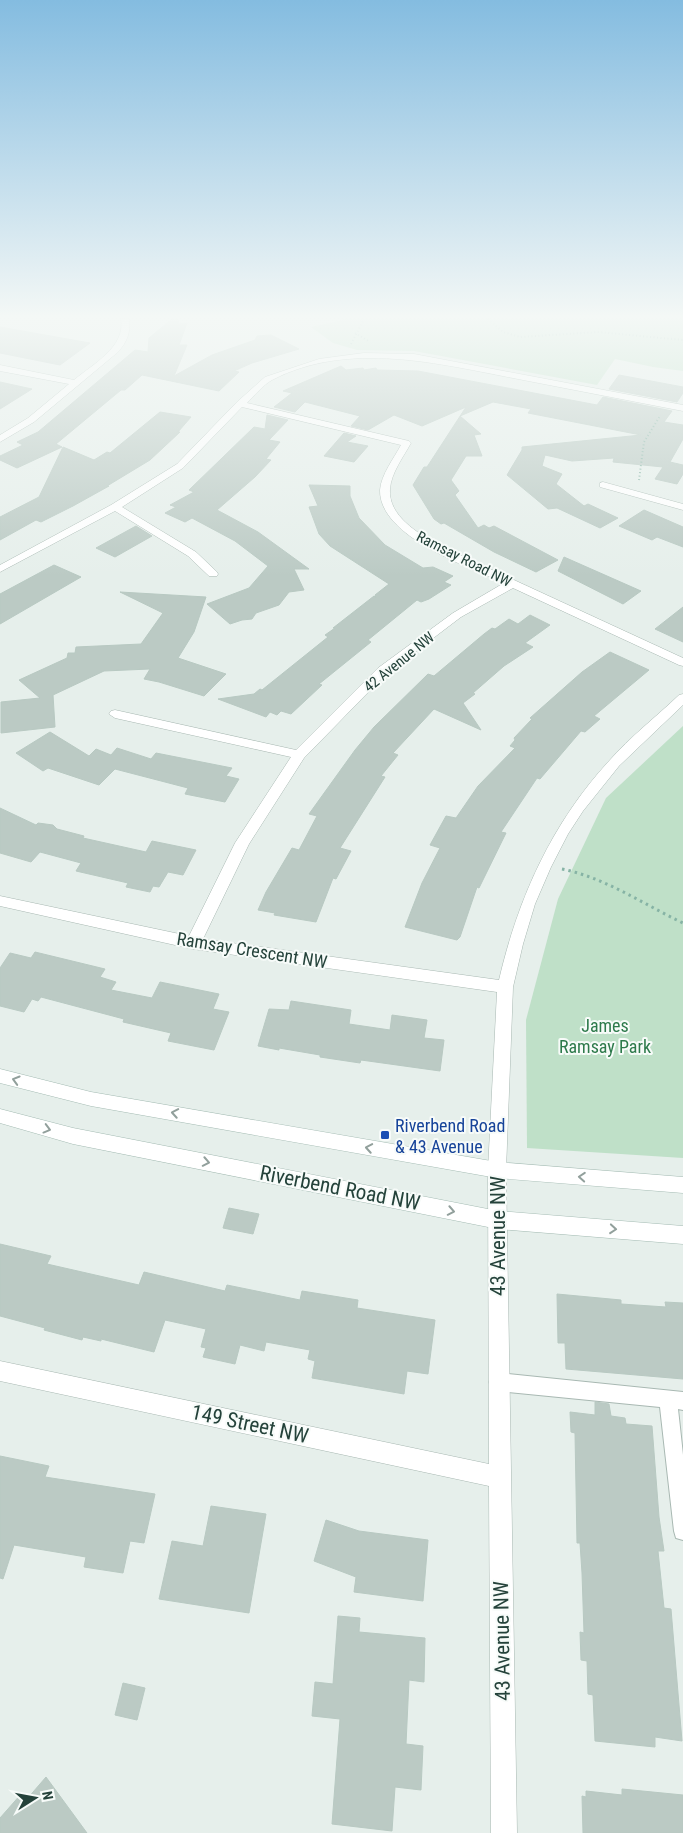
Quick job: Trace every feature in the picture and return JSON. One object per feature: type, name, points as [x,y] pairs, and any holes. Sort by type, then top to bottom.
[{"type":"street","points":[[0,439],[30,420],[49,405]]},
{"type":"street","points":[[0,569],[115,507],[180,466],[239,405]]},
{"type":"street","name":"Ramsay Road NW","points":[[242,405],[406,443],[385,488],[389,506],[410,531],[434,547],[511,584],[683,662]]},
{"type":"street","points":[[664,405],[683,408]]},
{"type":"street","points":[[603,485],[683,507]]},
{"type":"street","points":[[115,507],[192,554],[213,574]]},
{"type":"street","name":"42 Avenue NW","points":[[193,943],[242,843],[299,755],[382,671],[458,615],[511,584]]},
{"type":"street","name":"43 Avenue NW","points":[[504,1833],[497,1170],[505,988],[515,944],[528,904],[544,867],[562,833],[596,785],[634,743],[683,698]]},
{"type":"street","points":[[115,714],[299,755]]},
{"type":"street","name":"Ramsay Crescent NW","points":[[0,901],[193,943],[505,988]]},
{"type":"street","points":[[0,1076],[91,1099],[497,1170],[683,1184]]},
{"type":"street","name":"Riverbend Road NW","points":[[0,1116],[73,1136],[498,1220],[683,1235]]},
{"type":"street","name":"149 Street NW","points":[[0,1372],[499,1477]]},
{"type":"lane","points":[[498,1382],[676,1400],[683,1531]]},
{"type":"path","points":[[639,483],[644,442],[665,410],[671,406]]},
{"type":"path","points":[[544,867],[568,869],[595,879],[683,923]]},
{"type":"green space","name":"James Ramsay Park","points":[[683,726],[683,1158],[527,1148],[526,1020],[558,899],[606,798]]},
{"type":"building","points":[[0,405],[7,405],[0,409]]},
{"type":"building","points":[[70,405],[103,405],[56,444],[62,447],[17,468],[0,460],[0,456],[23,445],[17,442],[38,432]]},
{"type":"building","points":[[277,405],[302,405],[295,412],[274,407]]},
{"type":"building","points":[[315,405],[487,405],[460,416],[466,407],[422,426],[394,415],[368,430],[351,426],[360,416]]},
{"type":"building","points":[[507,405],[640,405],[672,411],[664,422],[683,425],[683,439],[670,462],[683,465],[683,474],[677,484],[655,479],[663,467],[613,462],[614,458],[572,461],[545,455],[542,466],[562,474],[556,484],[584,506],[588,504],[618,518],[600,528],[557,508],[548,509],[507,475],[522,447],[641,435],[528,413],[531,409]]},
{"type":"building","points":[[160,412],[191,417],[178,432],[180,432],[150,460],[73,506],[41,522],[36,520],[0,540],[0,517],[39,497],[63,447],[94,460],[107,452],[110,453]]},
{"type":"building","points":[[267,415],[288,420],[269,440],[280,442],[266,459],[271,460],[255,477],[217,510],[258,532],[309,569],[294,569],[304,590],[289,592],[279,605],[256,613],[252,619],[230,624],[207,604],[249,588],[268,566],[235,541],[192,518],[185,522],[165,513],[176,507],[170,505],[194,492],[189,490],[254,427],[265,429]]},
{"type":"building","points":[[460,416],[481,434],[474,435],[482,456],[466,456],[451,480],[459,491],[455,495],[478,528],[484,525],[489,528],[494,526],[558,560],[536,572],[494,552],[434,519],[413,485]]},
{"type":"building","points":[[344,433],[356,436],[347,442],[368,446],[354,462],[324,456]]},
{"type":"building","points":[[309,485],[350,486],[350,496],[359,518],[385,545],[423,568],[433,567],[453,576],[444,582],[451,585],[429,599],[421,602],[417,600],[368,640],[371,642],[319,684],[322,685],[291,714],[281,711],[277,715],[270,712],[266,717],[218,699],[254,694],[260,689],[262,690],[328,637],[325,635],[335,628],[333,628],[374,596],[376,598],[375,595],[389,584],[330,546],[319,534],[309,507],[318,506]]},
{"type":"building","points":[[644,510],[683,527],[683,547],[657,537],[652,540],[619,526]]},
{"type":"building","points":[[136,526],[152,536],[115,557],[96,548]]},
{"type":"building","points":[[564,557],[641,591],[623,604],[558,571]]},
{"type":"building","points":[[54,565],[81,577],[0,624],[0,594]]},
{"type":"building","points":[[120,592],[206,597],[194,632],[178,658],[226,674],[204,696],[144,679],[150,669],[104,671],[53,695],[55,727],[1,733],[1,702],[40,698],[19,680],[67,658],[68,653],[75,653],[76,647],[141,644],[163,613]]},
{"type":"building","points":[[683,607],[683,642],[655,629]]},
{"type":"building","points":[[530,615],[550,625],[525,643],[533,647],[504,666],[463,703],[481,730],[434,709],[393,753],[398,755],[381,776],[385,777],[340,848],[351,851],[336,879],[333,878],[316,922],[274,915],[275,913],[258,910],[266,892],[292,848],[299,850],[317,816],[309,814],[374,727],[428,674],[434,676],[492,628],[495,629],[509,619],[518,624]]},
{"type":"building","points":[[610,652],[649,670],[594,716],[600,719],[585,732],[581,731],[540,779],[537,778],[501,832],[506,833],[479,888],[477,887],[460,937],[457,940],[405,927],[422,883],[440,848],[430,845],[446,816],[456,818],[478,786],[515,748],[510,746],[515,740],[514,738],[532,719],[530,718],[582,672]]},
{"type":"building","points":[[50,732],[89,756],[96,749],[111,755],[117,748],[151,759],[156,753],[232,768],[226,776],[239,779],[225,802],[185,794],[188,788],[115,769],[99,785],[48,768],[43,771],[16,753]]},
{"type":"building","points":[[0,808],[36,825],[38,823],[53,825],[57,829],[84,836],[83,838],[146,852],[152,841],[196,850],[183,875],[168,872],[159,887],[153,886],[150,892],[126,887],[128,883],[76,871],[81,863],[40,852],[31,862],[0,853]]},
{"type":"building","points":[[35,952],[105,969],[100,977],[116,982],[111,990],[152,998],[160,982],[219,994],[213,1009],[229,1012],[214,1050],[168,1041],[171,1033],[123,1022],[124,1019],[41,997],[38,1001],[32,999],[24,1012],[0,1006],[0,968],[10,953],[31,958]]},
{"type":"building","points":[[291,1001],[351,1010],[349,1024],[390,1030],[392,1015],[427,1020],[424,1038],[444,1040],[440,1071],[361,1060],[360,1063],[258,1046],[269,1009],[289,1010]]},
{"type":"building","points":[[229,1208],[259,1214],[253,1234],[223,1228]]},
{"type":"building","points":[[0,1244],[51,1256],[47,1264],[139,1285],[144,1272],[225,1291],[227,1285],[300,1300],[302,1291],[358,1300],[357,1308],[435,1320],[428,1374],[407,1371],[404,1394],[312,1378],[315,1361],[308,1359],[310,1350],[266,1342],[264,1351],[240,1345],[235,1364],[203,1357],[206,1348],[201,1347],[206,1329],[165,1320],[154,1352],[101,1339],[101,1341],[83,1337],[82,1340],[44,1330],[45,1328],[0,1316]]},
{"type":"building","points":[[557,1294],[621,1300],[621,1304],[666,1307],[665,1302],[683,1303],[683,1379],[566,1369],[565,1343],[558,1343]]},
{"type":"building","points":[[595,1402],[609,1404],[611,1416],[625,1418],[626,1424],[652,1426],[659,1517],[664,1551],[658,1551],[664,1608],[671,1609],[682,1741],[655,1737],[655,1747],[595,1741],[593,1695],[588,1694],[587,1661],[581,1660],[580,1632],[584,1633],[582,1573],[580,1543],[577,1543],[575,1433],[571,1432],[570,1412],[595,1415]]},
{"type":"building","points":[[0,1456],[49,1466],[45,1477],[155,1494],[144,1543],[130,1541],[123,1573],[84,1567],[86,1557],[14,1545],[3,1579],[0,1578]]},
{"type":"building","points":[[211,1506],[266,1514],[249,1613],[159,1599],[172,1541],[203,1546]]},
{"type":"building","points":[[326,1520],[359,1531],[428,1540],[423,1601],[354,1592],[356,1577],[314,1561]]},
{"type":"building","points":[[338,1616],[360,1618],[359,1632],[425,1638],[424,1682],[409,1680],[406,1744],[423,1746],[421,1790],[395,1787],[392,1831],[332,1824],[340,1719],[312,1716],[315,1682],[333,1684]]},
{"type":"building","points":[[123,1683],[145,1688],[137,1720],[115,1715]]},
{"type":"building","points":[[46,1777],[87,1833],[0,1833],[0,1818],[22,1793],[27,1799]]},
{"type":"building","points":[[622,1789],[683,1795],[683,1833],[583,1833],[582,1796],[586,1797],[586,1791],[622,1795]]},
{"type":"place","name":"Riverbend Road & 43 Avenue","points":[[385,1135]]}]
